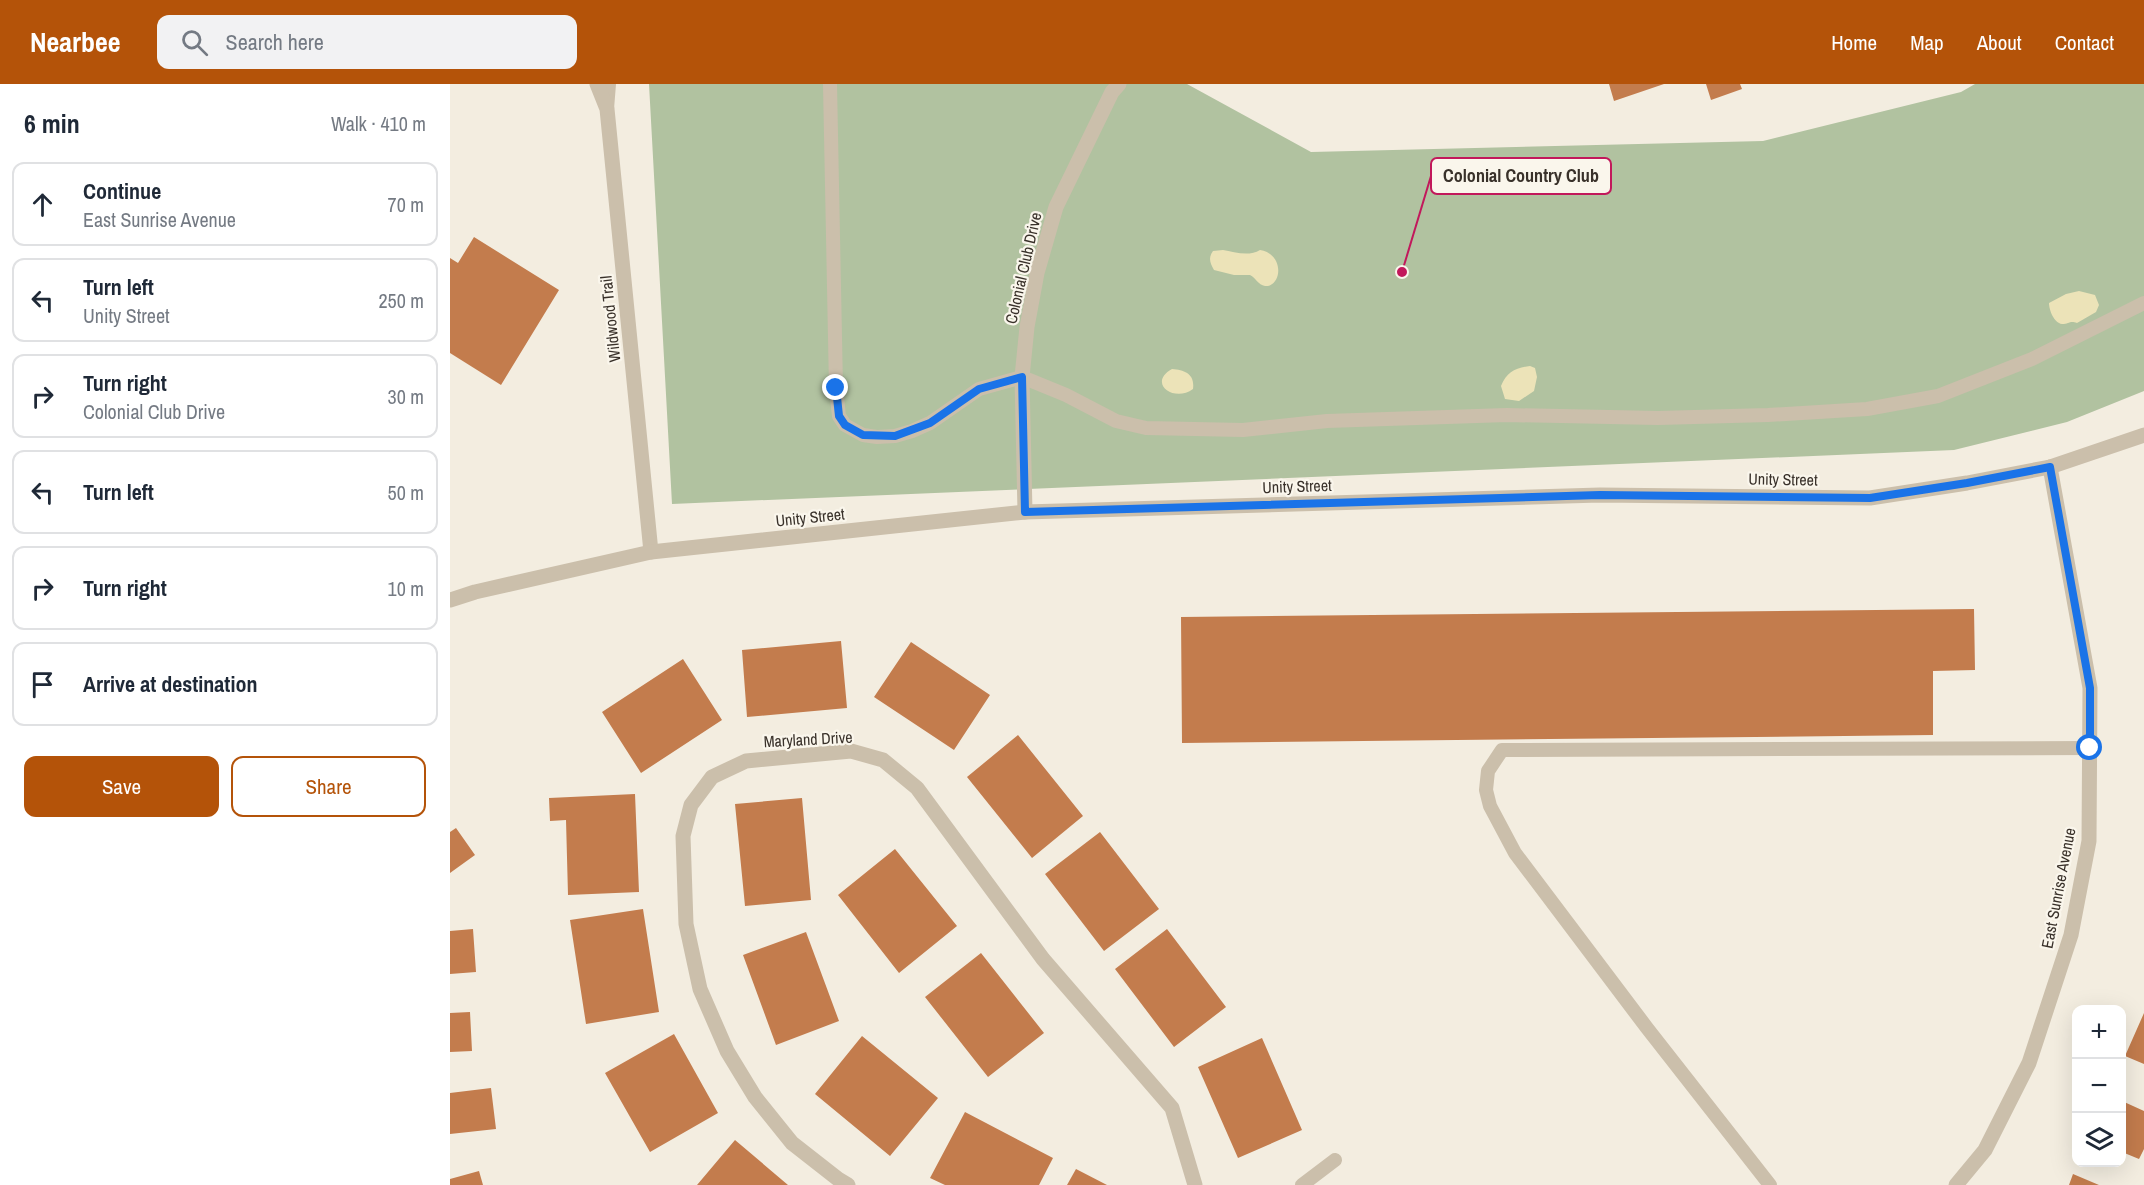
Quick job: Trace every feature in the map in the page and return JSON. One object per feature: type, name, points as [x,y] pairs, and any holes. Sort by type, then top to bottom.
[{"type":"street","name":"Wildwood Trail","points":[[597,84],[607,109],[651,552]]},
{"type":"street","name":"Colonial Club Drive","points":[[1025,512],[1022,377],[1027,327],[1037,273],[1056,207],[1112,93],[1119,84]]},
{"type":"street","name":"Unity Street","points":[[450,600],[475,592],[651,552],[1025,512],[1600,495],[1870,498],[2050,467],[2144,435]]},
{"type":"street","name":"East Sunrise Avenue","points":[[1956,1185],[1985,1150],[2029,1063],[2071,935],[2089,841],[2090,688],[2050,467]]},
{"type":"street","name":"Maryland Drive","points":[[848,1185],[792,1143],[755,1097],[727,1051],[700,988],[686,924],[683,836],[691,805],[712,777],[746,761],[850,751],[883,760],[917,788],[1043,959],[1172,1108],[1195,1185]]},
{"type":"lane","points":[[607,109],[609,84]]},
{"type":"lane","points":[[830,84],[836,388],[839,416],[845,425],[863,435],[895,436],[930,423],[979,389],[1022,377],[1066,394],[1116,421],[1146,428],[1243,430],[1327,421],[1507,415],[1658,418],[1768,416],[1867,409],[1938,396],[2032,359],[2144,303]]},
{"type":"lane","points":[[1770,1185],[1647,1028],[1515,853],[1490,806],[1486,790],[1488,771],[1502,750],[2090,748]]},
{"type":"lane","points":[[1302,1185],[1335,1160]]},
{"type":"green space","points":[[649,84],[1187,84],[1311,152],[1763,141],[1961,92],[1975,84],[2144,84],[2144,391],[2067,422],[1954,450],[672,504]]},
{"type":"sand","points":[[1260,250],[1268,253],[1277,263],[1275,281],[1265,286],[1250,275],[1234,275],[1214,270],[1210,256],[1213,251],[1251,253]]},
{"type":"sand","points":[[2079,291],[2095,295],[2099,305],[2096,312],[2077,323],[2059,323],[2053,316],[2049,303],[2066,294]]},
{"type":"sand","points":[[1530,366],[1535,368],[1537,377],[1534,391],[1519,401],[1505,399],[1501,386],[1506,377],[1520,368]]},
{"type":"sand","points":[[1172,369],[1181,370],[1191,376],[1193,389],[1178,394],[1166,390],[1162,380],[1165,374]]},
{"type":"building","points":[[1609,84],[1664,84],[1614,101]]},
{"type":"building","points":[[1706,84],[1740,84],[1742,89],[1711,100]]},
{"type":"building","points":[[474,237],[559,290],[501,385],[450,353],[450,258],[458,263]]},
{"type":"building","points":[[1974,609],[1975,670],[1933,671],[1933,735],[1182,743],[1181,617]]},
{"type":"building","points":[[841,641],[847,708],[747,717],[742,650]]},
{"type":"building","points":[[911,642],[990,695],[954,750],[874,697]]},
{"type":"building","points":[[683,659],[722,720],[641,773],[602,712]]},
{"type":"building","points":[[1018,735],[1083,816],[1032,858],[967,777]]},
{"type":"building","points":[[635,794],[639,892],[568,895],[566,820],[550,821],[549,798]]},
{"type":"building","points":[[802,798],[811,900],[745,906],[735,804]]},
{"type":"building","points":[[456,828],[475,855],[450,873],[450,832]]},
{"type":"building","points":[[1100,832],[1159,909],[1104,951],[1045,874]]},
{"type":"building","points":[[895,849],[957,926],[899,973],[838,895]]},
{"type":"building","points":[[643,909],[659,1012],[586,1024],[570,920]]},
{"type":"building","points":[[473,929],[476,972],[450,974],[450,931]]},
{"type":"building","points":[[1167,929],[1226,1007],[1174,1047],[1115,969]]},
{"type":"building","points":[[806,932],[839,1021],[776,1045],[743,955]]},
{"type":"building","points":[[981,953],[1044,1033],[988,1077],[925,997]]},
{"type":"building","points":[[470,1012],[472,1051],[450,1052],[450,1013]]},
{"type":"building","points":[[2144,1013],[2144,1064],[2126,1056]]},
{"type":"building","points":[[674,1034],[718,1113],[650,1152],[605,1073]]},
{"type":"building","points":[[862,1036],[938,1098],[890,1156],[815,1094]]},
{"type":"building","points":[[1262,1038],[1302,1130],[1238,1158],[1198,1067]]},
{"type":"building","points":[[491,1088],[496,1129],[450,1134],[450,1093]]},
{"type":"building","points":[[2126,1103],[2144,1111],[2144,1149],[2139,1159],[2126,1154]]},
{"type":"building","points":[[965,1112],[1053,1158],[1039,1185],[945,1185],[930,1178]]},
{"type":"building","points":[[735,1140],[788,1185],[697,1185]]},
{"type":"building","points":[[1076,1169],[1107,1185],[1067,1185]]},
{"type":"building","points":[[479,1171],[483,1185],[450,1185],[450,1179]]},
{"type":"building","points":[[2073,1174],[2099,1185],[2069,1185]]},
{"type":"place","name":"Colonial Country Club","points":[[1402,272]]},
{"type":"route","points":[[836,388],[839,416],[845,425],[863,435],[895,436],[930,423],[979,389],[1022,377],[1025,512],[1600,495],[1870,498],[2050,467],[2090,688],[2090,748]]}]
